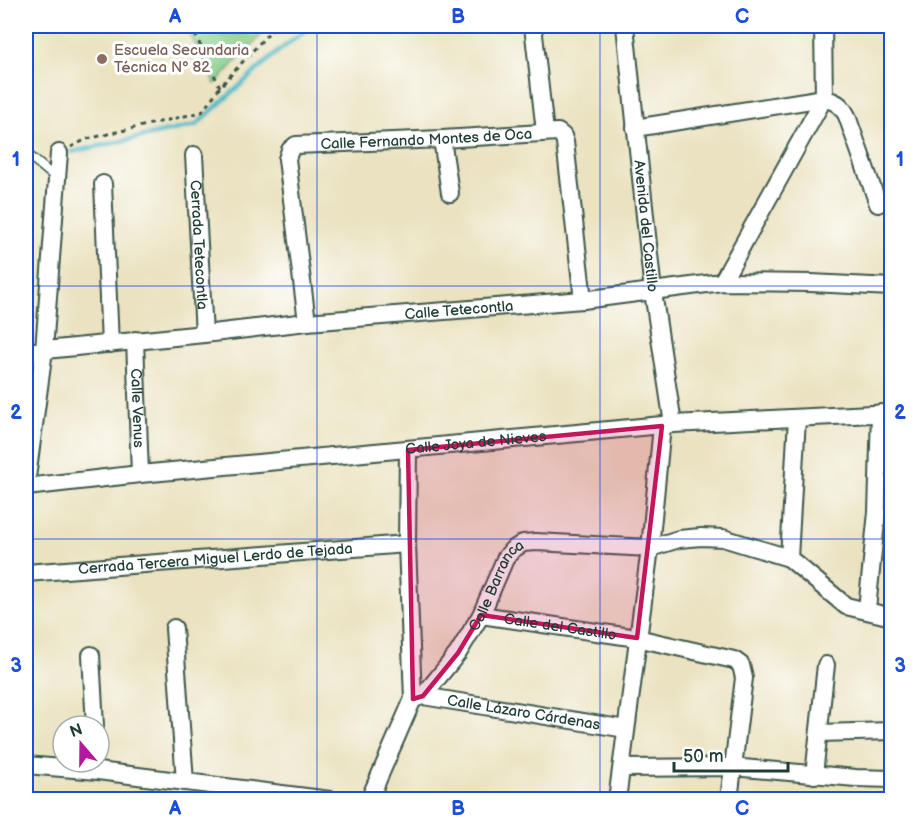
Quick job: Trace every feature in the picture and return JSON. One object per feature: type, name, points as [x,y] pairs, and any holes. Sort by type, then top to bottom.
[{"type":"street","points":[[533,26],[545,132]]},
{"type":"street","name":"Avenida del Castillo","points":[[617,800],[667,425],[625,26]]},
{"type":"street","points":[[722,282],[824,98],[823,26]]},
{"type":"street","points":[[635,128],[824,98],[842,107],[878,204]]},
{"type":"street","name":"Calle Fernando Montes de Oca","points":[[307,322],[287,159],[290,150],[296,145],[558,132],[563,136],[568,165],[583,300]]},
{"type":"street","points":[[442,139],[450,193]]},
{"type":"street","points":[[26,486],[44,350],[59,153]]},
{"type":"street","name":"Cerrada Tetecontla","points":[[194,155],[204,334]]},
{"type":"street","points":[[103,184],[111,344]]},
{"type":"street","name":"Calle Tetecontla","points":[[26,351],[307,322],[583,300],[722,282],[891,287]]},
{"type":"street","name":"Calle Venus","points":[[135,340],[140,474]]},
{"type":"street","points":[[867,609],[886,413]]},
{"type":"street","name":"Calle Joya de Nieves","points":[[26,486],[667,425],[886,413]]},
{"type":"street","points":[[789,558],[796,418]]},
{"type":"street","points":[[369,800],[418,697],[407,544],[408,450]]},
{"type":"street","points":[[650,548],[679,539],[723,538],[789,558],[846,606],[891,616]]},
{"type":"street","name":"Calle Barranca","points":[[418,697],[458,653],[481,615],[505,559],[512,550],[523,543],[536,542],[650,548]]},
{"type":"street","name":"Cerrada Tercera Miguel Lerdo de Tejada","points":[[26,573],[407,544]]},
{"type":"street","name":"Calle del Castillo","points":[[481,615],[638,639],[734,660],[741,665],[744,678],[732,768]]},
{"type":"street","points":[[174,628],[184,782]]},
{"type":"street","points":[[91,655],[94,714]]},
{"type":"street","points":[[814,775],[826,665]]},
{"type":"street","name":"Calle Lázaro Cárdenas","points":[[418,697],[626,729]]},
{"type":"street","points":[[819,733],[891,731]]},
{"type":"street","points":[[26,765],[51,766]]},
{"type":"street","points":[[623,768],[732,768],[814,775],[891,778]]},
{"type":"street","points":[[729,800],[732,768]]},
{"type":"street","points":[[111,769],[184,782],[330,800]]},
{"type":"lane","points":[[26,153],[57,179]]},
{"type":"path","points":[[191,26],[220,87]]},
{"type":"path","points":[[59,153],[87,139],[202,112],[220,87],[275,26]]},
{"type":"highlighted area","points":[[662,426],[637,638],[481,615],[458,653],[423,696],[413,699],[408,450]]},
{"type":"green space","points":[[186,26],[270,26],[215,84]]},
{"type":"waterway","points":[[72,152],[196,125],[276,53],[311,26]]},
{"type":"place","name":"Escuela Secundaria Técnica Nº 82","points":[[102,59]]}]
